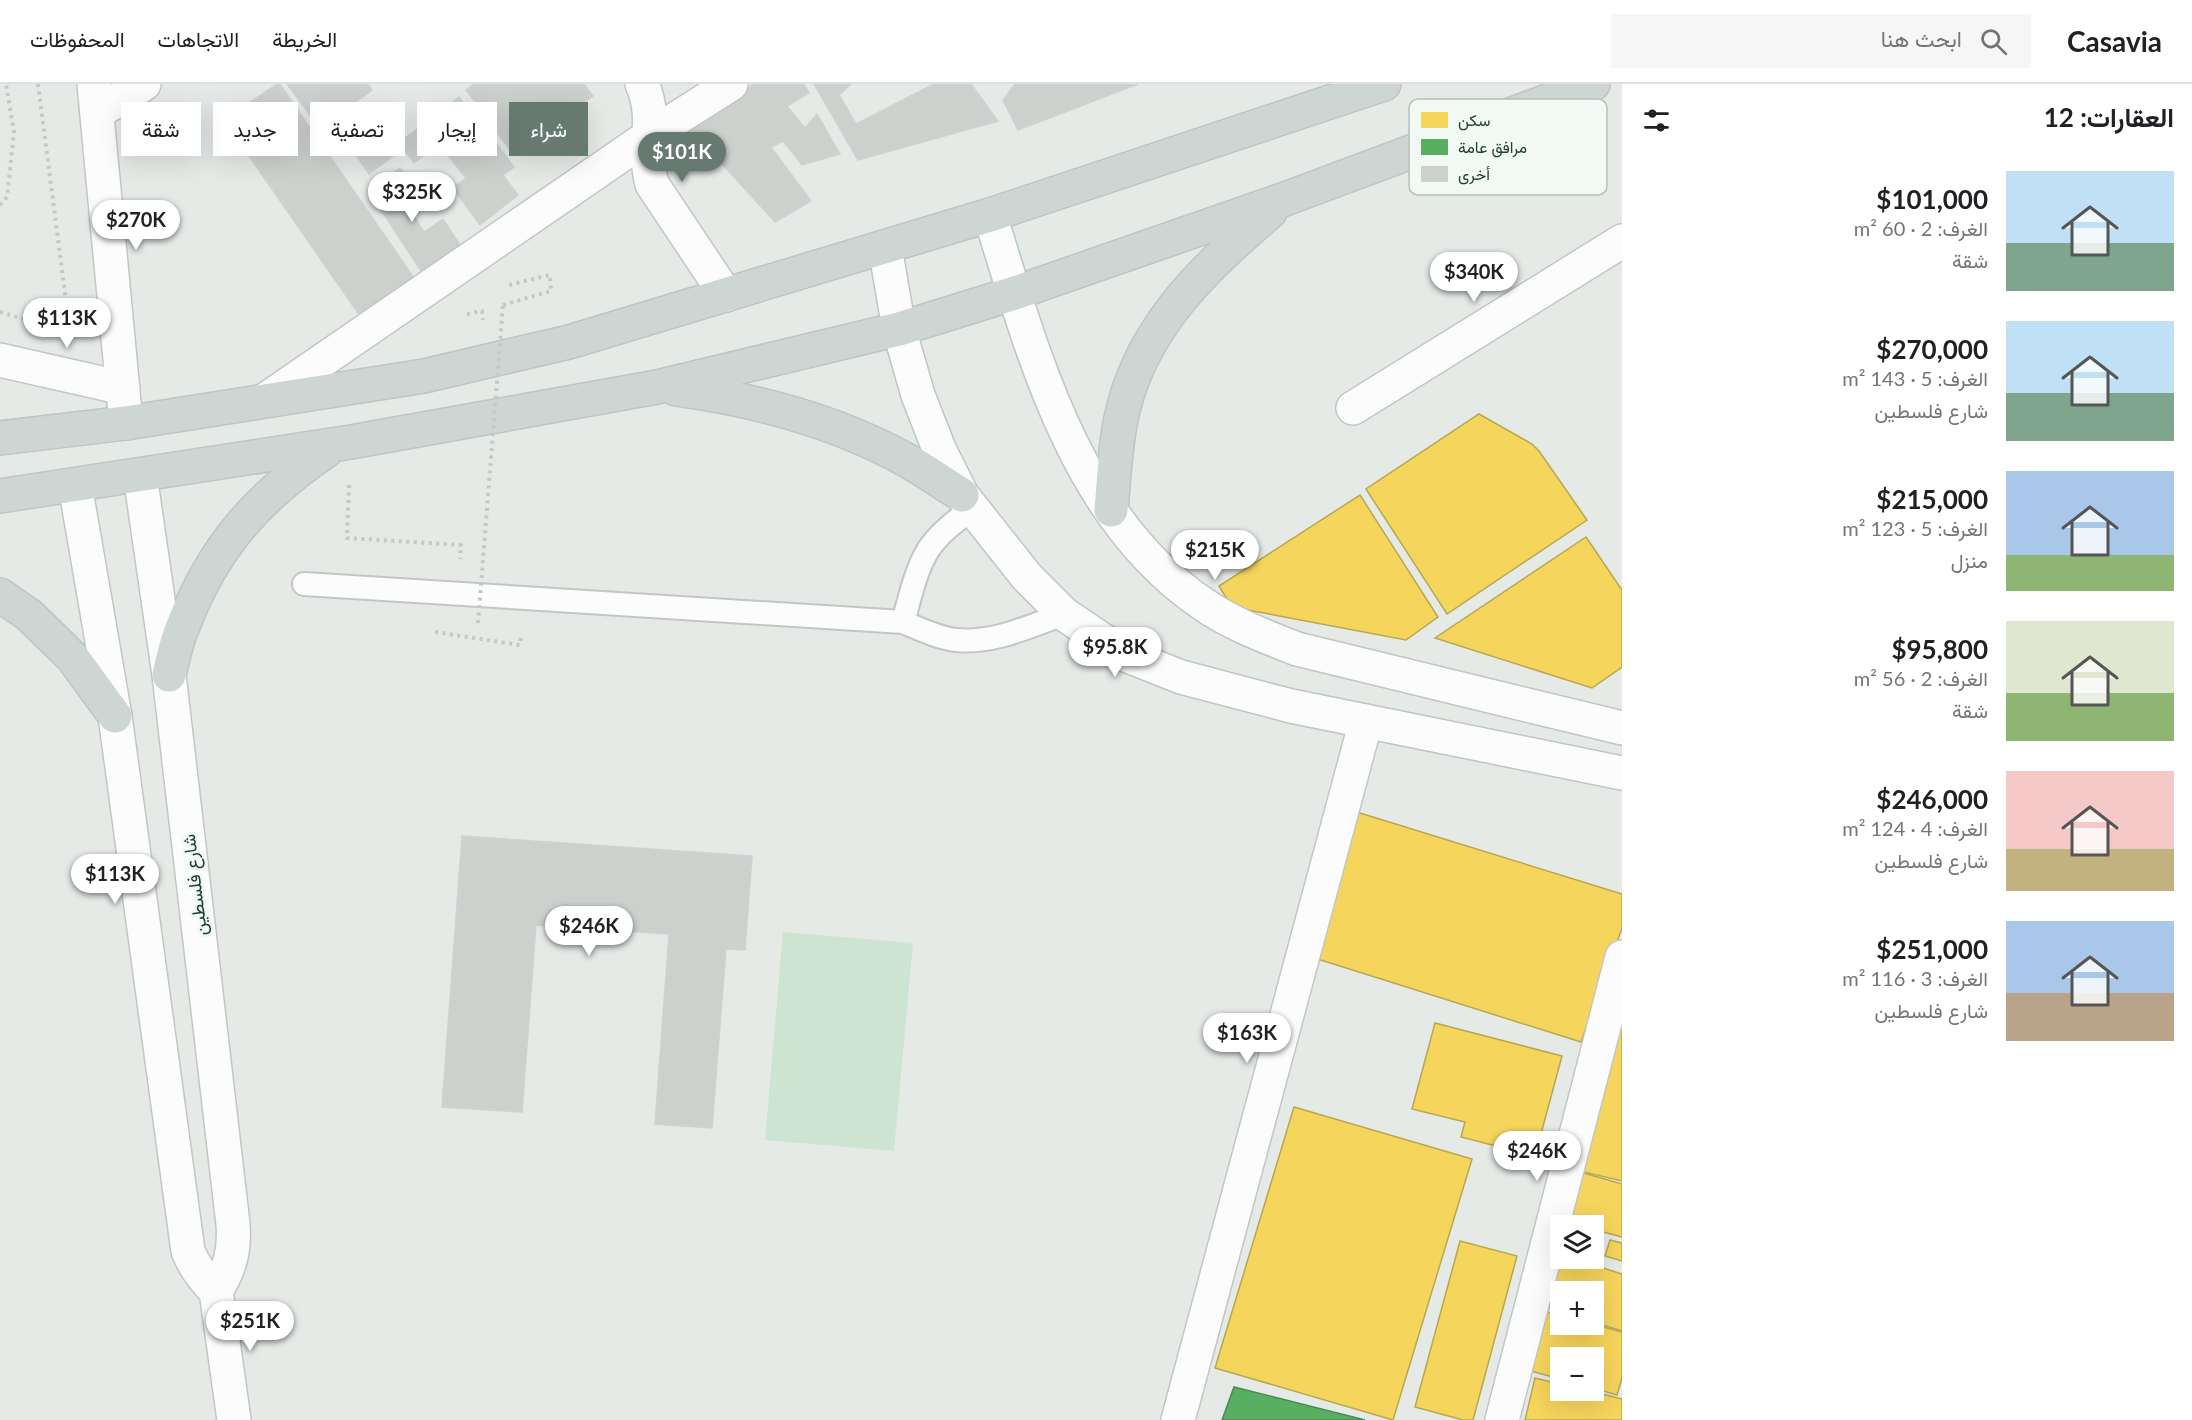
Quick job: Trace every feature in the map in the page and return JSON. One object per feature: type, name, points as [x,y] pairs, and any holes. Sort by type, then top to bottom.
[{"type":"main road","points":[[0,438],[126,423],[444,371],[569,342],[990,215],[1384,84]]},
{"type":"main road","points":[[1553,99],[1593,84]]},
{"type":"main road","points":[[0,496],[343,444],[657,387],[899,330],[1015,293],[1285,199],[1409,153]]},
{"type":"main road","points":[[1111,510],[1122,410],[1141,356],[1163,321],[1189,289],[1228,247],[1285,199]]},
{"type":"main road","points":[[657,387],[722,395],[786,411],[848,432],[907,460],[968,501]]},
{"type":"main road","points":[[169,675],[182,628],[201,583],[227,542],[265,498],[294,472],[343,444]]},
{"type":"main road","points":[[0,595],[29,615],[72,657],[115,717]]},
{"type":"street","points":[[126,423],[96,98],[144,84]]},
{"type":"street","points":[[642,84],[649,102],[651,118],[648,169],[652,184],[726,295]]},
{"type":"street","points":[[265,400],[649,136],[730,84]]},
{"type":"street","points":[[990,215],[1045,383],[1065,433],[1111,510],[1139,547],[1164,572],[1203,604],[1250,631],[1297,649],[1622,728]]},
{"type":"street","points":[[1353,408],[1622,241]]},
{"type":"street","points":[[885,247],[899,330],[918,395],[939,449],[968,501],[1027,577],[1064,614],[1123,654],[1181,677],[1291,706],[1622,773]]},
{"type":"street","points":[[0,360],[123,388]]},
{"type":"street","name":"شارع فلسطين","points":[[140,475],[169,675],[233,1224],[232,1258],[226,1276],[216,1291]]},
{"type":"street","points":[[75,485],[115,717],[188,1251],[204,1281],[216,1291],[234,1420]]},
{"type":"street","points":[[1178,1420],[1366,721]]},
{"type":"street","points":[[1502,1420],[1622,957]]},
{"type":"lane","points":[[903,622],[917,575],[929,549],[968,501]]},
{"type":"lane","points":[[304,584],[903,622],[956,640],[988,638],[1064,614]]},
{"type":"path","points":[[0,205],[7,197],[14,132],[6,84]]},
{"type":"path","points":[[38,84],[71,332],[61,329]]},
{"type":"path","points":[[478,623],[503,305],[550,291],[550,275],[505,286]]},
{"type":"path","points":[[460,315],[483,311]]},
{"type":"path","points":[[0,312],[41,323]]},
{"type":"path","points":[[343,444],[346,538],[461,545],[458,594]]},
{"type":"green space","points":[[783,932],[913,943],[894,1151],[765,1140]]},
{"type":"building: سكن","points":[[1479,414],[1532,444],[1587,520],[1447,614],[1366,489]]},
{"type":"building: سكن","points":[[1360,495],[1438,617],[1406,640],[1232,607],[1219,586]]},
{"type":"building: سكن","points":[[1586,537],[1622,590],[1622,667],[1592,688],[1435,638]]},
{"type":"building: سكن","points":[[1347,809],[1622,894],[1622,928],[1581,1042],[1308,956]]},
{"type":"building: سكن","points":[[1435,1023],[1562,1056],[1535,1156],[1461,1137],[1465,1122],[1412,1109]]},
{"type":"building: سكن","points":[[1615,1026],[1622,1028],[1622,1181],[1580,1171]]},
{"type":"building: سكن","points":[[1294,1107],[1472,1159],[1393,1420],[1215,1368]]},
{"type":"building: سكن","points":[[1577,1171],[1622,1184],[1622,1237],[1604,1232],[1604,1215],[1564,1215]]},
{"type":"building: سكن","points":[[1610,1240],[1622,1243],[1622,1261],[1605,1256]]},
{"type":"building: سكن","points":[[1460,1241],[1517,1256],[1473,1420],[1463,1420],[1415,1407]]},
{"type":"building: سكن","points":[[1604,1268],[1622,1274],[1622,1331],[1604,1325],[1604,1281],[1552,1281],[1556,1269]]},
{"type":"building: سكن","points":[[1550,1286],[1550,1308],[1543,1306]]},
{"type":"building: سكن","points":[[1544,1311],[1550,1312],[1550,1335],[1604,1335],[1604,1327],[1622,1332],[1622,1378],[1617,1395],[1604,1391],[1604,1347],[1550,1347],[1550,1376],[1527,1370]]},
{"type":"building: سكن","points":[[1535,1378],[1550,1382],[1550,1401],[1604,1401],[1604,1394],[1622,1399],[1622,1420],[1525,1420]]},
{"type":"building: مرافق عامة","points":[[1234,1387],[1365,1420],[1222,1420]]},
{"type":"building: أخرى","points":[[280,84],[292,102],[250,102]]},
{"type":"building: أخرى","points":[[287,84],[368,84],[372,90],[356,102],[310,102],[310,115]]},
{"type":"building: أخرى","points":[[474,84],[584,84],[593,96],[585,102],[509,102],[509,149],[497,132],[497,102],[475,102],[466,90]]},
{"type":"building: أخرى","points":[[754,84],[804,84],[809,93],[787,106],[805,128],[817,114],[840,154],[802,165],[783,141],[771,147],[811,201],[775,222],[691,130]]},
{"type":"building: أخرى","points":[[814,84],[851,84],[839,95],[856,124],[934,84],[971,84],[998,121],[858,160]]},
{"type":"building: أخرى","points":[[1015,84],[1138,84],[1018,130],[1003,100]]},
{"type":"building: أخرى","points":[[459,97],[463,102],[452,102]]},
{"type":"building: أخرى","points":[[298,110],[310,127],[310,156],[330,156],[414,278],[360,316],[249,156],[298,156]]},
{"type":"building: أخرى","points":[[417,129],[417,156],[423,156],[414,163],[405,151],[405,138]]},
{"type":"building: أخرى","points":[[497,144],[514,167],[503,175],[518,195],[480,225],[453,188],[466,178],[449,156],[497,156]]},
{"type":"building: أخرى","points":[[357,156],[393,156],[369,174]]},
{"type":"building: أخرى","points":[[400,168],[412,185],[399,193],[424,232],[443,219],[460,245],[421,271],[368,190]]},
{"type":"building: أخرى","points":[[462,836],[752,856],[745,950],[726,949],[712,1128],[655,1124],[669,934],[536,925],[522,1112],[442,1107]]}]
